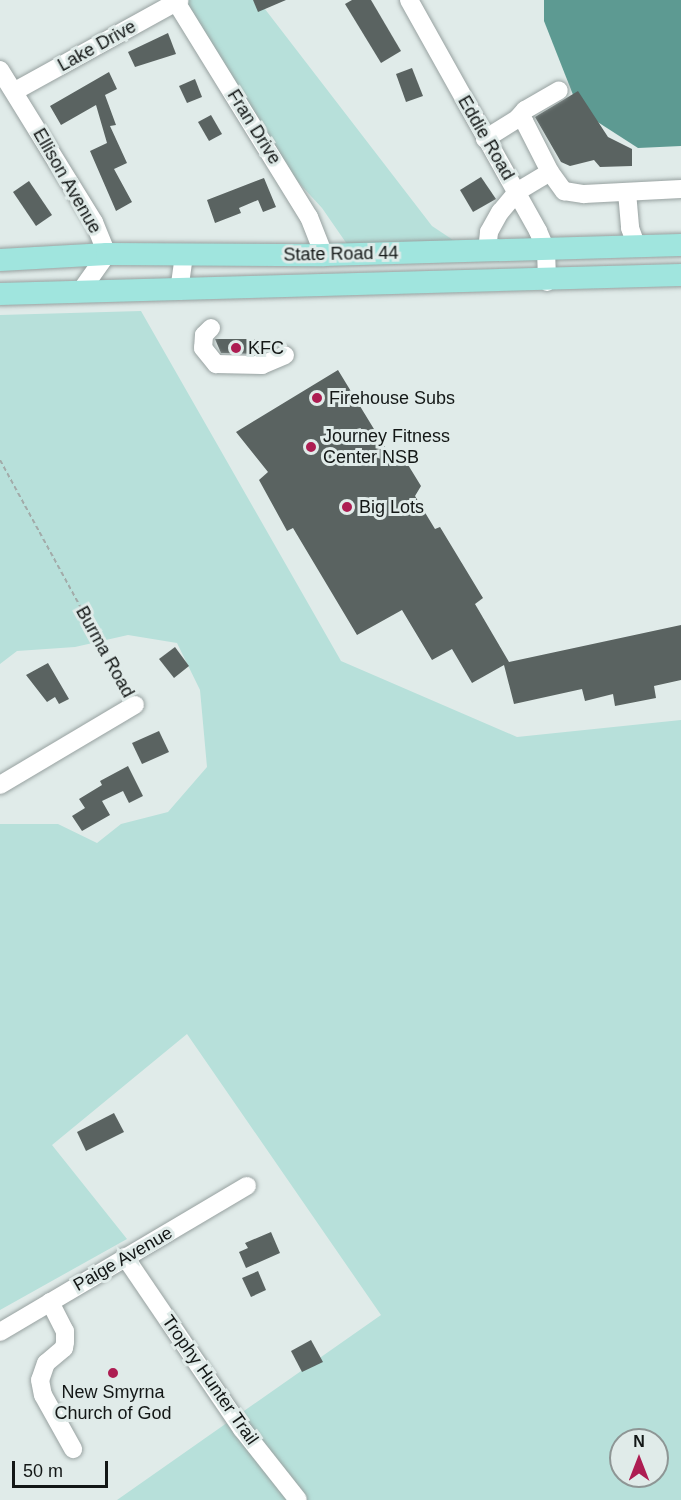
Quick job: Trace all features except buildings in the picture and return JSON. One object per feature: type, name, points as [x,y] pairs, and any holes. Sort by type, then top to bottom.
[{"type":"main road","name":"State Road 44","points":[[0,260],[107,254],[324,255],[681,245]]},
{"type":"main road","name":"State Road 44","points":[[0,294],[547,282],[681,275]]},
{"type":"street","name":"Eddie Road","points":[[409,0],[485,139],[517,192],[546,250],[547,282]]},
{"type":"street","name":"Lake Drive","points":[[15,91],[178,1]]},
{"type":"street","name":"Fran Drive","points":[[178,1],[309,217],[324,255]]},
{"type":"street","name":"Ellison Avenue","points":[[0,70],[94,222],[107,254],[80,292]]},
{"type":"street","points":[[485,139],[518,118],[525,110],[559,90]]},
{"type":"street","points":[[518,118],[524,121],[550,172],[564,191],[584,194],[681,189]]},
{"type":"street","points":[[488,251],[489,232],[517,192],[550,172]]},
{"type":"street","points":[[627,192],[630,228],[637,247]]},
{"type":"street","points":[[179,291],[184,255]]},
{"type":"street","points":[[211,328],[204,335],[203,348],[216,364],[262,365],[285,355]]},
{"type":"street","name":"Burma Road","points":[[0,785],[135,705]]},
{"type":"street","name":"Paige Avenue","points":[[0,1332],[247,1186]]},
{"type":"street","name":"Trophy Hunter Trail","points":[[125,1257],[242,1429],[298,1500]]},
{"type":"street","points":[[50,1302],[65,1331],[65,1342],[64,1348],[46,1363],[40,1380],[43,1395],[73,1449]]},
{"type":"path","name":"Burma Road","points":[[0,460],[135,705]]},
{"type":"shaded area","points":[[168,0],[258,0],[432,226],[459,244],[349,247],[322,208],[233,111]]},
{"type":"shaded area","points":[[544,0],[681,0],[681,146],[638,148],[579,110],[544,21]]},
{"type":"shaded area","points":[[141,311],[341,661],[517,737],[681,720],[681,1500],[117,1500],[381,1315],[187,1034],[52,1145],[127,1239],[0,1310],[0,824],[58,824],[97,843],[121,824],[168,812],[207,767],[200,690],[177,643],[128,635],[75,647],[17,651],[0,664],[0,315]]},
{"type":"place","name":"KFC","points":[[236,348]]},
{"type":"place","name":"Firehouse Subs","points":[[317,398]]},
{"type":"place","name":"Journey Fitness Center NSB","points":[[311,447]]},
{"type":"place","name":"Big Lots","points":[[347,507]]},
{"type":"place","name":"New Smyrna Church of God","points":[[113,1373]]}]
